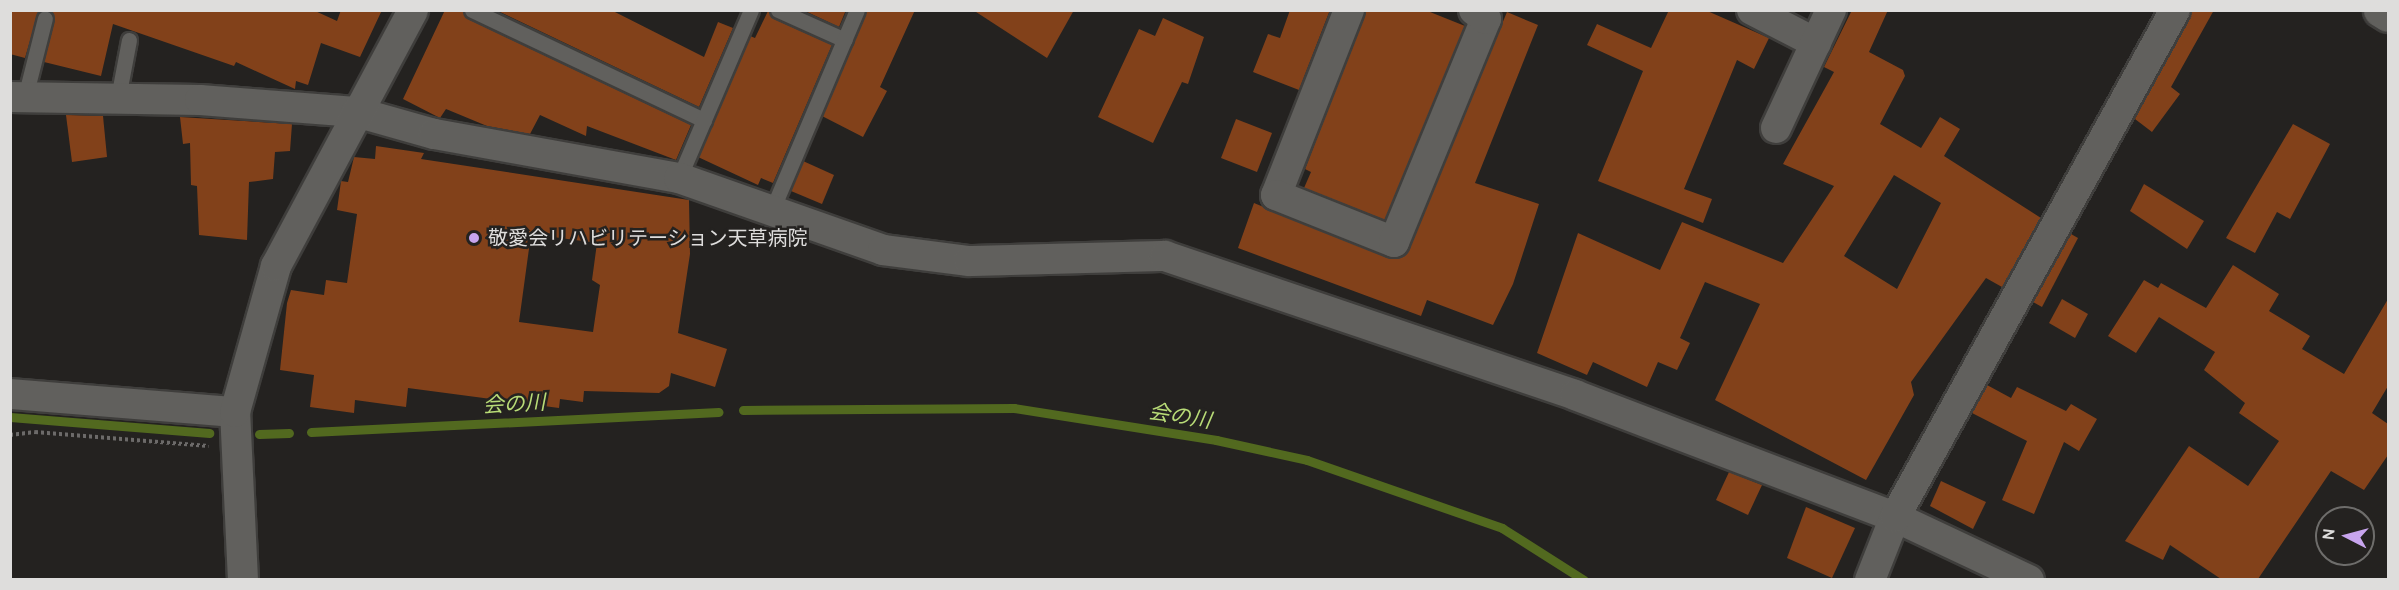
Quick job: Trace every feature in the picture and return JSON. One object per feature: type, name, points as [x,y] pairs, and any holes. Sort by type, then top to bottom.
[{"type":"street","points":[[243,579],[235,412],[276,266],[356,112],[413,10]]},
{"type":"street","points":[[1349,10],[1276,195],[1394,242],[1486,19],[1470,11]]},
{"type":"street","points":[[1752,10],[1816,43]]},
{"type":"street","points":[[1776,128],[1831,10]]},
{"type":"street","points":[[1870,579],[1895,517],[2175,10]]},
{"type":"street","points":[[2380,10],[2388,15]]},
{"type":"street","points":[[17,97],[118,98],[356,112],[434,134],[679,178],[883,250],[969,261],[1165,256],[1575,395],[1895,517],[2029,579]]},
{"type":"street","points":[[10,394],[235,412]]},
{"type":"lane","points":[[472,10],[704,120]]},
{"type":"lane","points":[[679,178],[751,10]]},
{"type":"lane","points":[[778,10],[845,40]]},
{"type":"lane","points":[[772,210],[857,10]]},
{"type":"lane","points":[[17,97],[45,18]]},
{"type":"lane","points":[[118,98],[129,39]]},
{"type":"path","points":[[10,435],[35,432],[235,448]]},
{"type":"building","points":[[10,10],[39,10],[25,58],[10,54]]},
{"type":"building","points":[[51,10],[313,10],[337,21],[341,10],[382,10],[360,57],[321,43],[308,85],[296,81],[295,89],[236,62],[234,66],[113,24],[101,76],[44,62],[54,20]]},
{"type":"building","points":[[445,10],[462,10],[468,19],[691,125],[676,160],[587,126],[586,136],[540,115],[530,134],[487,126],[446,109],[440,118],[403,99]]},
{"type":"building","points":[[496,10],[611,10],[704,57],[718,22],[733,28],[699,107]]},
{"type":"building","points":[[803,10],[846,10],[839,27]]},
{"type":"building","points":[[867,10],[915,10],[880,87],[887,91],[863,137],[822,116]]},
{"type":"building","points":[[973,10],[1074,10],[1047,58]]},
{"type":"building","points":[[1290,10],[1330,10],[1299,90],[1253,72],[1268,34],[1280,38]]},
{"type":"building","points":[[1366,10],[1425,10],[1465,26],[1385,220],[1304,188],[1311,172],[1305,169]]},
{"type":"building","points":[[1669,10],[1705,10],[1769,38],[1754,69],[1737,60],[1684,189],[1712,199],[1703,223],[1598,181],[1643,71],[1587,45],[1597,24],[1651,48]]},
{"type":"building","points":[[1852,10],[1888,10],[1869,52],[1903,70],[1905,76],[1880,124],[1921,148],[1940,117],[1960,129],[1944,156],[2041,218],[2002,287],[1986,278],[1911,382],[1914,395],[1866,480],[1715,400],[1760,304],[1705,282],[1680,338],[1690,343],[1677,370],[1658,362],[1647,387],[1593,362],[1587,375],[1537,353],[1578,233],[1660,270],[1682,222],[1783,263],[1834,186],[1783,164],[1834,72],[1824,67]],"holes":[[[1894,175],[1941,203],[1897,289],[1844,256]]]},
{"type":"building","points":[[2192,10],[2214,10],[2171,87],[2180,94],[2152,132],[2135,119]]},
{"type":"building","points":[[768,11],[774,19],[832,45],[773,183],[761,178],[758,185],[698,157],[750,36],[755,38]]},
{"type":"building","points":[[1507,12],[1538,25],[1475,183],[1539,204],[1513,284],[1493,325],[1427,300],[1421,316],[1238,248],[1254,203],[1388,258],[1405,255]]},
{"type":"building","points":[[1163,18],[1204,37],[1188,84],[1182,82],[1153,143],[1098,117],[1139,29],[1155,36]]},
{"type":"building","points":[[66,115],[103,116],[107,157],[72,162]]},
{"type":"building","points":[[180,117],[292,124],[290,151],[275,152],[273,179],[249,182],[247,240],[199,235],[197,186],[191,185],[190,143],[183,144]]},
{"type":"building","points":[[1236,119],[1272,133],[1257,172],[1221,158]]},
{"type":"building","points":[[2293,124],[2330,144],[2290,219],[2277,212],[2255,253],[2226,238]]},
{"type":"building","points":[[376,146],[424,153],[421,159],[689,200],[690,254],[678,333],[727,349],[715,387],[671,373],[669,386],[659,393],[584,391],[583,402],[560,399],[559,408],[408,388],[406,407],[355,400],[354,413],[310,407],[314,375],[280,370],[287,303],[291,290],[324,295],[326,280],[347,283],[357,214],[337,210],[341,181],[348,182],[354,157],[375,159]],"holes":[[[531,234],[597,243],[592,280],[600,285],[593,332],[519,322]]]},
{"type":"building","points":[[803,161],[834,175],[822,204],[791,191]]},
{"type":"building","points":[[2144,184],[2204,221],[2187,249],[2130,211]]},
{"type":"building","points":[[2071,234],[2078,238],[2042,307],[2033,302]]},
{"type":"building","points":[[2233,265],[2279,294],[2269,311],[2310,336],[2302,349],[2344,374],[2388,299],[2388,386],[2372,413],[2388,424],[2388,455],[2364,490],[2331,471],[2258,579],[2221,579],[2170,545],[2163,560],[2125,541],[2189,446],[2248,486],[2279,441],[2239,413],[2245,403],[2204,370],[2215,352],[2159,317],[2136,353],[2108,336],[2144,280],[2158,288],[2161,283],[2206,308]]},
{"type":"building","points":[[2062,299],[2088,314],[2075,338],[2049,323]]},
{"type":"building","points":[[1987,385],[2011,398],[2017,387],[2066,411],[2071,404],[2097,419],[2079,451],[2064,442],[2034,514],[2002,500],[2027,441],[1972,413]]},
{"type":"building","points":[[1729,472],[1762,485],[1748,515],[1716,500]]},
{"type":"building","points":[[1941,481],[1986,502],[1973,529],[1930,506]]},
{"type":"building","points":[[1806,507],[1855,528],[1832,578],[1787,558]]},
{"type":"waterway","name":"会の川","points":[[743,410],[1014,408],[1216,440],[1307,460],[1502,528],[1584,580]]},
{"type":"waterway","name":"会の川","points":[[311,432],[719,412]]},
{"type":"waterway","name":"会の川","points":[[10,417],[209,433]]},
{"type":"waterway","name":"会の川","points":[[259,434],[289,433]]},
{"type":"place","name":"敬愛会リハビリテーション天草病院","points":[[474,238]]}]
